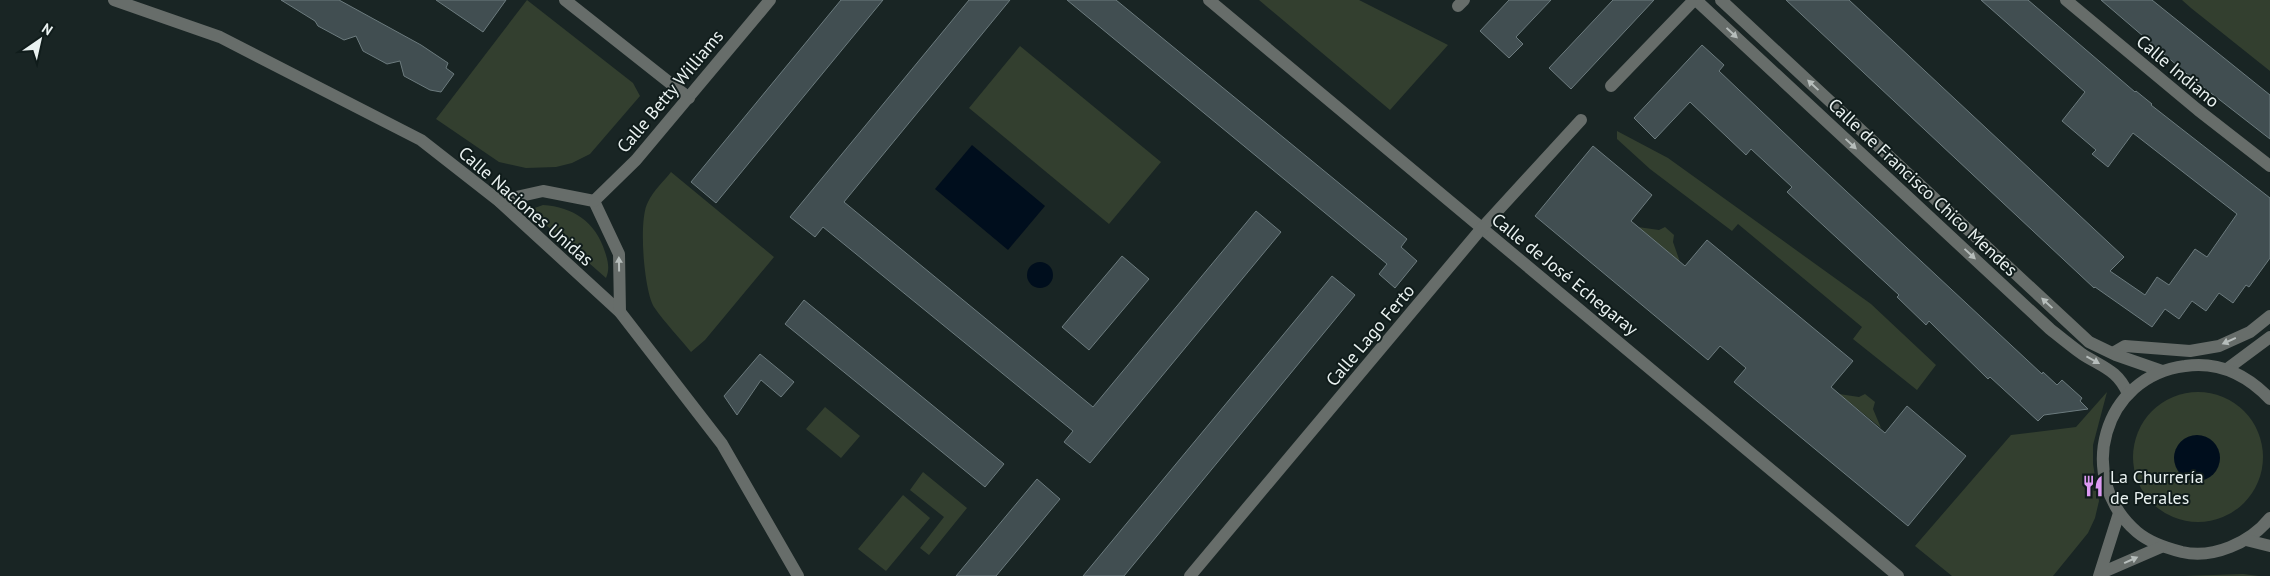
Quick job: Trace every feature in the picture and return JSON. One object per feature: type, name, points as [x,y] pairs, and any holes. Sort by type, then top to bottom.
[{"type":"street","name":"Calle Naciones Unidas","points":[[114,0],[220,38],[421,140],[499,201],[620,312],[722,444],[798,576]]},
{"type":"street","points":[[565,0],[688,98]]},
{"type":"street","name":"Calle Betty Williams","points":[[594,201],[636,160],[770,0]]},
{"type":"street","name":"Calle de José Echegaray","points":[[1209,0],[1898,576]]},
{"type":"street","points":[[1611,86],[1695,0]]},
{"type":"street","name":"Calle de Francisco Chico Mendes","points":[[1695,0],[2050,329],[2081,353],[2112,371],[2123,383],[2128,394]]},
{"type":"street","name":"Calle de Francisco Chico Mendes","points":[[1721,0],[2089,342],[2162,371]]},
{"type":"street","name":"Calle Indiano","points":[[2066,0],[2198,110],[2270,166]]},
{"type":"street","name":"Calle Lago Ferto","points":[[1190,576],[1481,229],[1581,120]]},
{"type":"street","points":[[499,201],[543,190],[594,201],[619,254],[620,312]]},
{"type":"street","points":[[2113,353],[2124,346],[2190,351],[2219,346],[2250,332],[2270,316]]},
{"type":"street","points":[[2227,368],[2270,337]]},
{"type":"street","points":[[2270,398],[2255,384],[2227,368],[2201,364],[2169,368],[2140,382],[2120,403],[2106,429],[2102,458],[2106,487],[2119,513],[2138,533],[2161,546],[2188,553],[2216,552],[2246,540],[2263,527],[2270,518]]},
{"type":"street","points":[[2100,575],[2119,513]]},
{"type":"street","points":[[2246,540],[2270,546]]},
{"type":"street","points":[[2100,575],[2161,546]]},
{"type":"green space","points":[[527,0],[633,83],[640,96],[590,154],[572,163],[556,167],[526,168],[499,162],[436,119]]},
{"type":"green space","points":[[1259,0],[1359,0],[1448,45],[1390,110]]},
{"type":"green space","points":[[2182,0],[2270,0],[2270,71],[2191,8]]},
{"type":"green space","points":[[1020,46],[1161,162],[1109,224],[969,108]]},
{"type":"green space","points":[[1617,131],[1668,158],[1871,304],[1936,365],[1917,390],[1853,339],[1862,327],[1738,224],[1732,231],[1650,169],[1617,139]]},
{"type":"green space","points":[[671,172],[774,257],[705,340],[691,352],[654,307],[650,299],[645,271],[643,223],[645,211],[653,194]]},
{"type":"green space","points":[[543,205],[554,206],[573,213],[582,218],[596,232],[608,262],[606,278],[529,210]]},
{"type":"green space","points":[[1638,227],[1659,230],[1665,227],[1674,235],[1673,242],[1680,262]]},
{"type":"green space","points":[[2107,392],[2093,445],[2093,464],[2099,501],[2095,518],[2088,533],[2053,576],[1952,576],[1915,546],[2011,435],[2076,427]]},
{"type":"green space","points":[[2198,392],[2223,397],[2244,411],[2258,432],[2263,457],[2258,482],[2244,503],[2223,517],[2198,522],[2173,517],[2152,503],[2138,482],[2133,457],[2138,432],[2152,411],[2173,397]]},
{"type":"green space","points":[[1839,394],[1859,397],[1865,394],[1875,402],[1873,409],[1881,428]]},
{"type":"green space","points":[[825,407],[860,436],[841,458],[806,429]]},
{"type":"green space","points":[[923,472],[967,508],[929,555],[920,548],[944,517],[910,490]]},
{"type":"green space","points":[[903,495],[930,518],[886,571],[858,549]]},
{"type":"green space","points":[[2243,574],[2259,576],[2183,576]]},
{"type":"water","points":[[972,145],[1045,206],[1008,250],[935,189]]},
{"type":"water","points":[[1040,262],[1049,266],[1053,275],[1049,284],[1040,288],[1031,284],[1027,275],[1031,266]]},
{"type":"water","points":[[2197,435],[2210,439],[2216,445],[2220,458],[2216,471],[2210,477],[2197,481],[2184,477],[2178,471],[2174,458],[2178,445],[2184,439]]},
{"type":"building","points":[[281,0],[339,0],[421,45],[448,63],[446,68],[454,74],[441,92],[430,90],[404,76],[400,61],[387,64],[363,51],[356,36],[344,40],[318,26],[315,21]]},
{"type":"building","points":[[436,0],[506,0],[483,32]]},
{"type":"building","points":[[841,0],[883,0],[716,203],[691,182]]},
{"type":"building","points":[[969,0],[1010,0],[844,202],[1093,407],[1256,211],[1281,232],[1090,463],[1064,442],[1073,431],[823,227],[815,237],[790,217]]},
{"type":"building","points":[[1067,0],[1116,0],[1407,239],[1401,247],[1417,261],[1395,288],[1379,274],[1387,264]]},
{"type":"building","points":[[1509,0],[1551,0],[1516,37],[1523,44],[1509,58],[1480,31]]},
{"type":"building","points":[[1613,0],[1654,0],[1571,89],[1549,68]]},
{"type":"building","points":[[1786,0],[1849,0],[2124,257],[2110,271],[2145,295],[2157,277],[2169,285],[2195,249],[2207,257],[2237,214],[2133,133],[2108,167],[2092,154],[2096,150],[2062,121],[2085,92],[1981,0],[2028,0],[2135,92],[2270,198],[2270,258],[2249,287],[2246,285],[2233,303],[2219,293],[2206,311],[2192,301],[2179,319],[2165,309],[2152,327],[2094,288]]},
{"type":"building","points":[[2101,0],[2152,0],[2270,95],[2270,139],[2193,79]]},
{"type":"building","points":[[1702,45],[1724,65],[1719,71],[1801,149],[2042,374],[2043,372],[2057,385],[2062,380],[2082,398],[2080,401],[2088,409],[2044,415],[2038,421],[1990,377],[1988,379],[1929,321],[1926,325],[1897,297],[1899,295],[1787,192],[1792,187],[1751,149],[1746,155],[1690,102],[1655,139],[1634,118]]},
{"type":"building","points":[[1593,146],[1652,195],[1631,221],[1685,266],[1707,240],[1853,361],[1831,387],[1885,433],[1907,406],[1966,456],[1908,526],[1734,382],[1746,368],[1720,346],[1708,360],[1535,216]]},
{"type":"building","points":[[1122,256],[1149,279],[1089,350],[1062,327]]},
{"type":"building","points":[[1332,276],[1355,295],[1124,576],[1083,576]]},
{"type":"building","points":[[804,300],[1004,464],[985,487],[785,324]]},
{"type":"building","points":[[760,354],[794,382],[781,397],[761,380],[737,415],[724,396]]},
{"type":"building","points":[[1037,479],[1060,499],[996,576],[956,576]]},
{"type":"place","name":"La Churrería de Perales","points":[[2093,486]]}]
